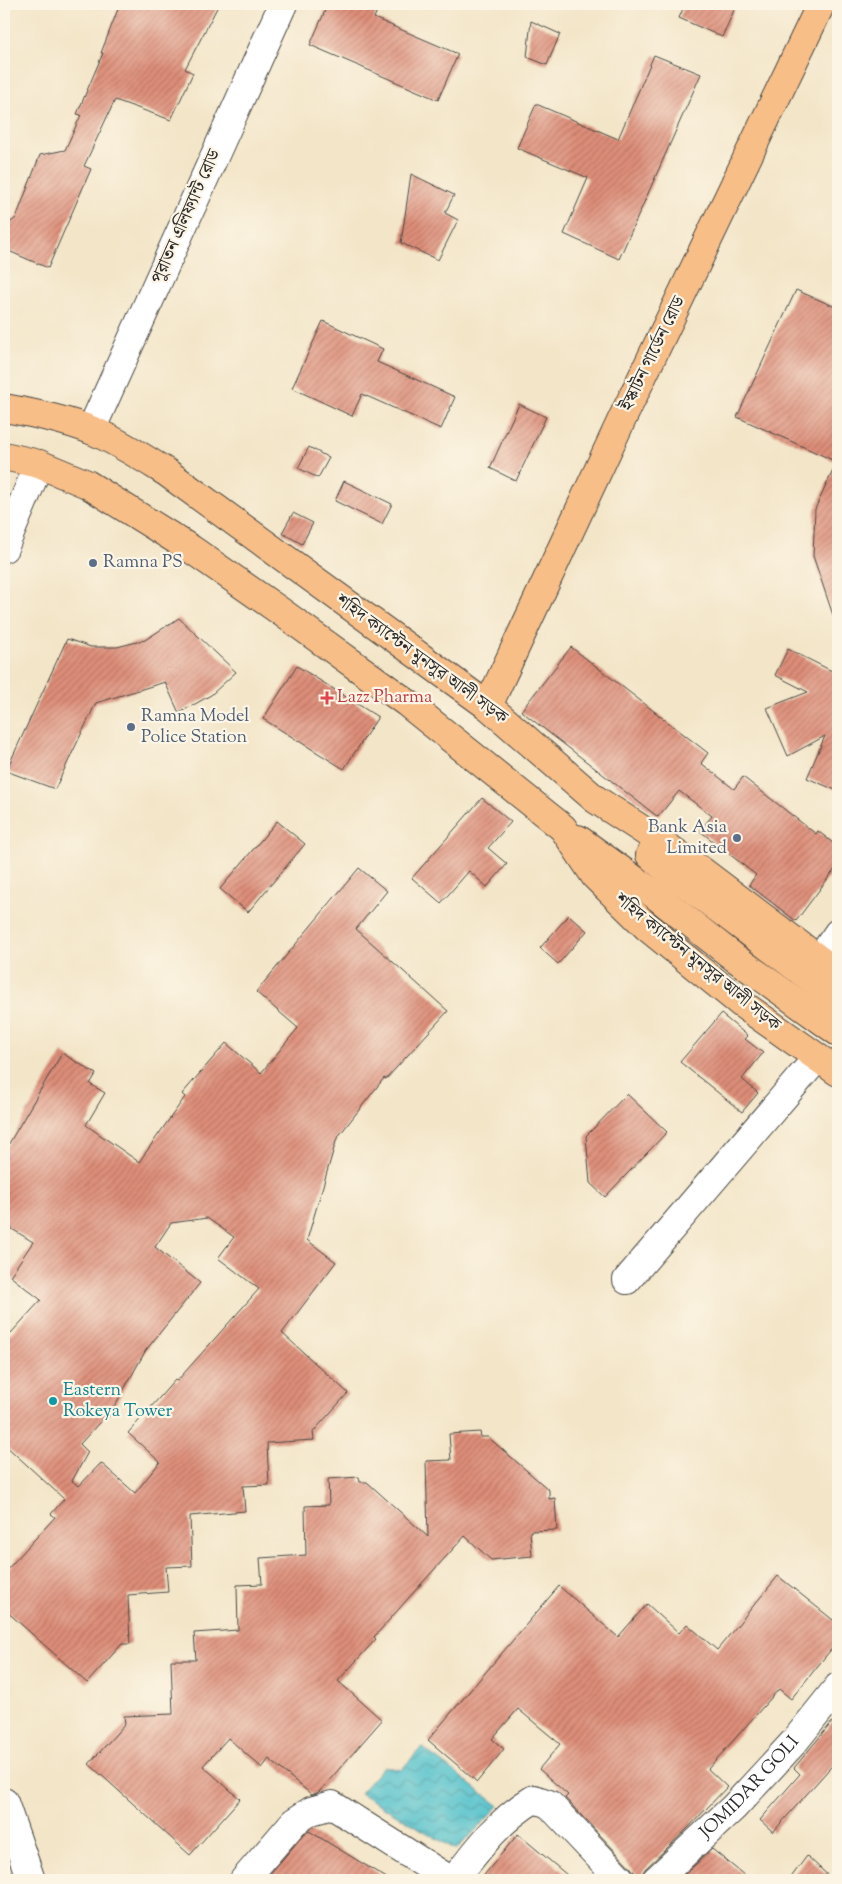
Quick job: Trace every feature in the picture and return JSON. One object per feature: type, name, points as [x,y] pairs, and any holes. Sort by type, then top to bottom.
[{"type":"main road","name":"ইস্কাটন গার্ডেন রোড","points":[[488,706],[623,417],[821,4]]},
{"type":"main road","name":"শহিদ ক্যাপ্টেন মুনসুর আলী সড়ক","points":[[4,408],[52,417],[91,430],[122,445],[166,472],[488,706],[595,799],[699,869],[829,967]]},
{"type":"main road","name":"শহিদ ক্যাপ্টেন মুনসুর আলী সড়ক","points":[[4,456],[39,464],[87,484],[192,549],[407,703],[563,828],[595,876],[647,927],[742,1004],[828,1065]]},
{"type":"main road","points":[[595,799],[633,839],[666,869],[838,999]]},
{"type":"main road","points":[[563,828],[650,891],[735,958],[838,1032]]},
{"type":"street","name":"পুরাতন এলিফ্যান্ট রোড","points":[[91,430],[283,4]]},
{"type":"street","points":[[4,548],[39,464]]},
{"type":"street","points":[[829,967],[838,933]]},
{"type":"street","points":[[627,1280],[828,1065]]},
{"type":"street","name":"JOMIDAR GOLI","points":[[656,1880],[734,1807],[794,1742],[838,1687]]},
{"type":"street","points":[[454,1880],[488,1836],[516,1809],[534,1799],[549,1804],[621,1880]]},
{"type":"street","points":[[4,1802],[10,1840],[31,1880]]},
{"type":"street","points":[[244,1880],[294,1822],[311,1811],[332,1805],[450,1880]]},
{"type":"water","points":[[422,1747],[499,1806],[456,1850],[360,1793],[384,1766],[401,1770]]},
{"type":"building","points":[[120,4],[219,4],[185,69],[193,73],[171,120],[115,100],[84,166],[91,169],[48,268],[4,249],[4,227],[16,218],[40,155],[65,150],[81,115],[77,114],[103,53],[101,53]]},
{"type":"building","points":[[328,4],[380,4],[374,18],[458,54],[438,100],[310,45]]},
{"type":"building","points":[[685,4],[737,4],[722,37],[679,18]]},
{"type":"building","points":[[531,21],[560,34],[547,65],[527,57]]},
{"type":"building","points":[[654,55],[701,74],[619,259],[564,234],[588,178],[517,148],[536,104],[618,139]]},
{"type":"building","points":[[411,174],[454,195],[445,213],[458,220],[438,260],[401,243]]},
{"type":"building","points":[[796,290],[838,308],[838,621],[835,621],[813,556],[815,509],[837,462],[737,417]]},
{"type":"building","points":[[323,321],[383,349],[377,362],[455,397],[441,429],[362,394],[352,416],[292,388]]},
{"type":"building","points":[[519,404],[546,417],[516,481],[490,468]]},
{"type":"building","points":[[309,447],[329,458],[318,478],[298,468]]},
{"type":"building","points":[[344,481],[392,504],[382,524],[335,501]]},
{"type":"building","points":[[293,513],[313,523],[302,544],[282,533]]},
{"type":"building","points":[[179,618],[236,672],[211,695],[179,713],[165,682],[96,703],[55,789],[6,771],[67,639],[91,647],[117,647],[145,640]]},
{"type":"building","points":[[571,647],[708,753],[701,763],[734,789],[743,777],[816,834],[818,831],[838,847],[838,865],[796,921],[749,885],[756,875],[700,831],[712,816],[679,791],[658,817],[521,711]]},
{"type":"building","points":[[788,649],[838,674],[838,791],[807,778],[825,736],[788,756],[767,708],[808,692],[775,675]]},
{"type":"building","points":[[297,666],[378,717],[344,769],[263,719]]},
{"type":"building","points":[[482,798],[511,822],[488,848],[507,864],[487,887],[469,871],[441,903],[412,878]]},
{"type":"building","points":[[277,821],[305,844],[248,912],[220,889]]},
{"type":"building","points":[[359,868],[387,891],[356,929],[448,1011],[386,1079],[384,1078],[337,1138],[307,1240],[336,1262],[282,1333],[348,1393],[313,1432],[314,1440],[267,1443],[269,1485],[243,1486],[245,1511],[190,1516],[192,1566],[166,1567],[168,1592],[128,1595],[130,1644],[122,1644],[87,1683],[4,1609],[4,1573],[55,1517],[51,1514],[64,1499],[4,1444],[4,1336],[11,1333],[41,1300],[10,1276],[33,1242],[4,1224],[4,1152],[62,1053],[96,1074],[90,1084],[105,1093],[86,1125],[139,1162],[185,1097],[182,1094],[226,1043],[261,1073],[298,1028],[256,992]],"holes":[[[207,1218],[234,1237],[218,1258],[259,1289],[128,1433],[160,1462],[135,1493],[101,1463],[79,1486],[72,1481],[88,1452],[80,1444],[107,1414],[109,1416],[146,1350],[200,1283],[155,1247],[171,1223]]]},
{"type":"building","points":[[569,915],[587,931],[558,964],[540,948]]},
{"type":"building","points":[[721,1014],[748,1036],[745,1039],[763,1053],[742,1079],[758,1093],[742,1112],[680,1062]]},
{"type":"building","points":[[627,1094],[667,1132],[605,1197],[590,1183],[586,1136]]},
{"type":"building","points":[[480,1432],[481,1437],[488,1437],[549,1490],[549,1499],[555,1498],[557,1530],[530,1531],[532,1556],[491,1560],[465,1536],[422,1583],[374,1637],[376,1639],[338,1681],[382,1720],[319,1792],[312,1795],[269,1759],[262,1768],[228,1738],[203,1766],[240,1799],[190,1855],[89,1764],[125,1724],[124,1716],[173,1714],[171,1660],[196,1660],[194,1633],[238,1630],[237,1585],[262,1584],[260,1558],[306,1555],[305,1506],[329,1505],[328,1479],[359,1477],[360,1482],[367,1482],[428,1537],[426,1461],[451,1460],[449,1434]]},
{"type":"building","points":[[778,1576],[838,1624],[838,1641],[791,1699],[779,1689],[708,1769],[727,1787],[645,1869],[639,1880],[632,1869],[565,1798],[568,1795],[539,1769],[560,1744],[518,1709],[492,1739],[504,1749],[477,1782],[428,1740],[559,1586],[618,1637],[647,1604],[679,1633],[687,1624],[717,1650]]},
{"type":"building","points":[[838,1715],[838,1759],[773,1832],[760,1820],[800,1774],[794,1768]]},
{"type":"building","points":[[309,1831],[390,1880],[265,1880],[304,1834]]},
{"type":"building","points":[[518,1834],[573,1880],[480,1880]]},
{"type":"building","points":[[712,1849],[750,1880],[679,1880]]},
{"type":"building","points":[[807,1856],[833,1880],[789,1880]]},
{"type":"place","name":"Ramna PS","points":[[93,563]]},
{"type":"place","name":"Lazz Pharma","points":[[327,698]]},
{"type":"place","name":"Ramna Model Police Station","points":[[131,727]]},
{"type":"place","name":"Bank Asia Limited","points":[[737,838]]},
{"type":"place","name":"Eastern Rokeya Tower","points":[[53,1401]]}]
